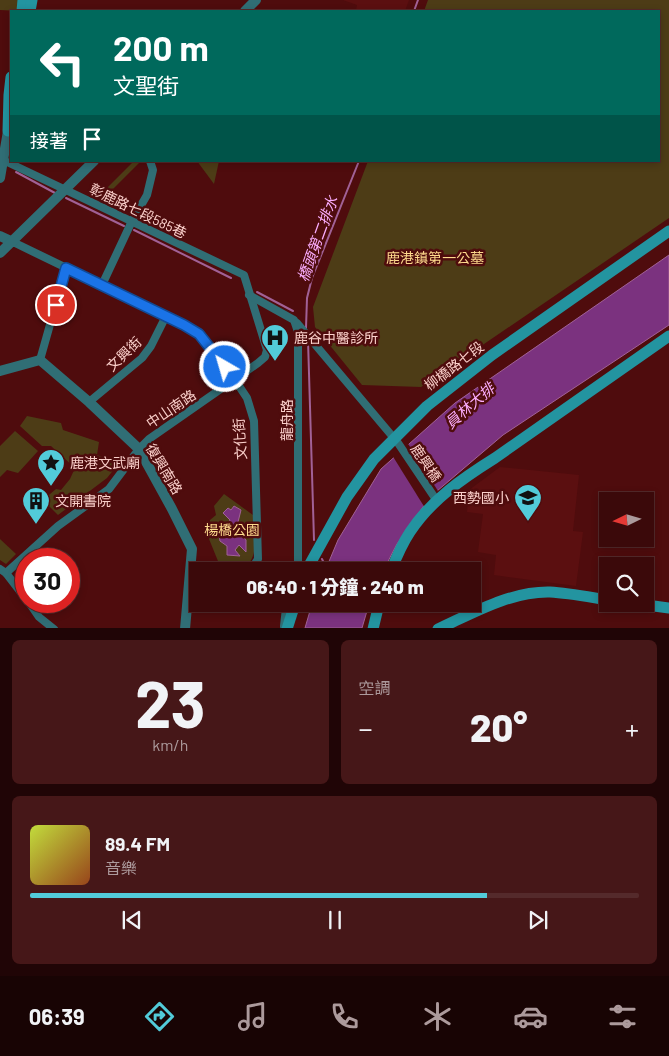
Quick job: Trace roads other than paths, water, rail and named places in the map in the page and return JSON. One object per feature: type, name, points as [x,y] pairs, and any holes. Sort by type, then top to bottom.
[{"type":"main road","points":[[6,129],[10,95]]},
{"type":"main road","name":"柳橋路七段","points":[[311,562],[347,496],[374,459],[396,441],[427,406],[459,379],[669,231]]},
{"type":"main road","points":[[395,562],[410,532],[436,499],[669,336]]},
{"type":"main road","points":[[438,628],[495,604],[526,594],[549,592],[599,599]]},
{"type":"main road","points":[[654,606],[669,608]]},
{"type":"main road","points":[[286,628],[292,612]]},
{"type":"main road","points":[[373,628],[377,612]]},
{"type":"street","points":[[246,10],[256,0]]},
{"type":"street","points":[[0,178],[6,129]]},
{"type":"street","name":"彰鹿路七段585巷","points":[[3,160],[244,275],[249,295]]},
{"type":"street","points":[[0,254],[93,162]]},
{"type":"street","points":[[102,285],[132,221],[147,195],[152,180],[153,170],[150,162]]},
{"type":"street","name":"文化街","points":[[0,236],[166,316],[199,334],[247,398],[254,421],[258,559],[256,562]]},
{"type":"street","points":[[0,371],[40,360],[66,268]]},
{"type":"street","points":[[249,295],[294,320]]},
{"type":"street","name":"中山南路","points":[[3,571],[58,526],[109,489],[139,449],[149,439],[265,358],[267,350],[265,341],[249,295]]},
{"type":"street","name":"文興街","points":[[89,402],[142,358],[151,346],[166,316]]},
{"type":"street","name":"鹿興橋","points":[[294,320],[396,441],[436,499]]},
{"type":"street","name":"龍舟路","points":[[294,320],[299,340],[298,562]]},
{"type":"street","name":"復興南路","points":[[40,360],[89,402],[139,449],[192,549],[191,562]]},
{"type":"street","points":[[3,571],[15,586]]},
{"type":"street","name":"復興南路","points":[[185,628],[189,586]]},
{"type":"street","points":[[286,612],[286,628]]},
{"type":"street","points":[[36,613],[54,628]]},
{"type":"water","name":"員林大排","points":[[669,255],[669,325],[503,435],[430,497],[397,544],[388,562],[329,562],[338,540],[381,469],[455,403]]},
{"type":"water","points":[[234,506],[241,510],[238,522],[234,526],[246,540],[246,552],[239,545],[235,550],[240,556],[227,555],[227,546],[220,541],[219,535],[225,533],[230,520],[223,513],[228,508],[231,510]]},
{"type":"water","points":[[310,612],[367,612],[362,628],[305,628]]},
{"type":"waterway","name":"橋頭第二排水","points":[[414,10],[418,0]]},
{"type":"waterway","name":"橋頭第二排水","points":[[306,328],[307,298],[312,278],[359,162]]},
{"type":"waterway","points":[[16,172],[55,193]]},
{"type":"waterway","points":[[66,198],[124,226]]},
{"type":"waterway","points":[[134,230],[231,278]]},
{"type":"waterway","points":[[257,292],[293,311]]},
{"type":"waterway","points":[[308,340],[314,540]]},
{"type":"place","name":"鹿谷中醫診所","points":[[275,362]]},
{"type":"place","name":"鹿港文武廟","points":[[51,487]]},
{"type":"place","name":"西勢國小","points":[[528,522]]},
{"type":"place","name":"文開書院","points":[[36,525]]},
{"type":"park label","name":"鹿港鎮第一公墓","points":[[435,258]]},
{"type":"park label","name":"楊橋公園","points":[[232,530]]}]
